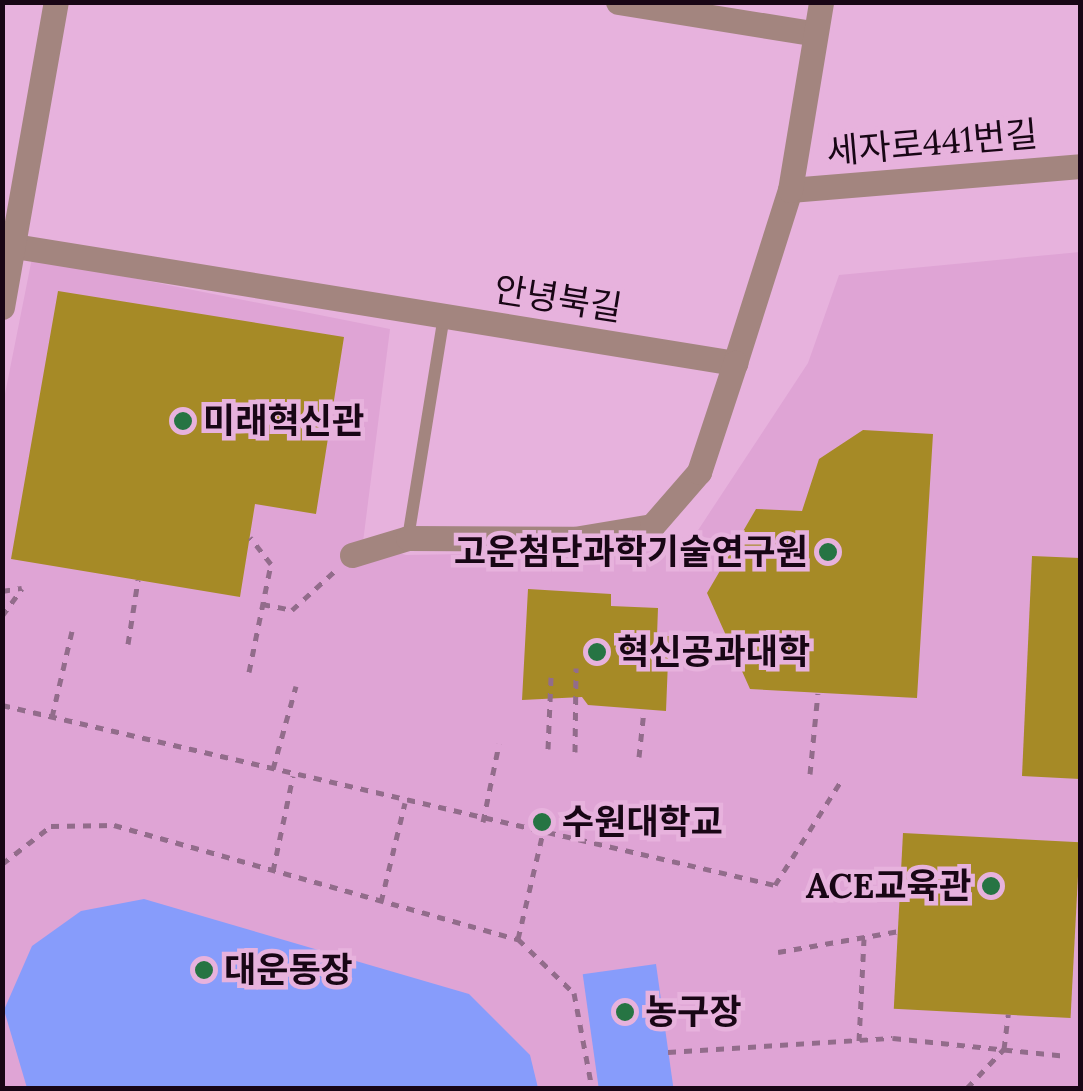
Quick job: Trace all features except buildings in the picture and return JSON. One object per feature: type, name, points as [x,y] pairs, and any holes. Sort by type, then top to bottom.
[{"type":"street","points":[[2,307],[8,245],[56,2]]},
{"type":"street","points":[[618,2],[811,33]]},
{"type":"street","points":[[352,554],[408,538],[574,539],[652,526],[699,472],[790,190],[811,33],[822,2]]},
{"type":"street","name":"세자로441번길","points":[[790,190],[1080,166]]},
{"type":"street","name":"안녕북길","points":[[8,245],[735,363]]},
{"type":"lane","points":[[408,538],[444,316]]},
{"type":"path","points":[[249,672],[271,564],[250,538]]},
{"type":"path","points":[[262,604],[292,610],[352,554]]},
{"type":"path","points":[[128,644],[138,580]]},
{"type":"path","points":[[2,590],[22,588],[2,616]]},
{"type":"path","points":[[52,717],[72,631]]},
{"type":"path","points":[[575,752],[576,668]]},
{"type":"path","points":[[548,749],[551,677]]},
{"type":"path","points":[[274,770],[296,686]]},
{"type":"path","points":[[810,774],[818,693]]},
{"type":"path","points":[[2,705],[542,837],[775,885],[842,778]]},
{"type":"path","points":[[639,757],[644,710]]},
{"type":"path","points":[[483,822],[499,744]]},
{"type":"path","points":[[273,871],[293,776]]},
{"type":"path","points":[[381,902],[406,803]]},
{"type":"path","points":[[2,864],[51,826],[114,825],[518,939],[574,993],[592,1088]]},
{"type":"path","points":[[518,939],[542,837]]},
{"type":"path","points":[[778,952],[899,931]]},
{"type":"path","points":[[859,1041],[864,938]]},
{"type":"path","points":[[968,1088],[1004,1049],[1008,1014]]},
{"type":"path","points":[[668,1052],[859,1041],[1068,1056]]},
{"type":"shaded area","name":"수원대학교","points":[[1080,252],[1080,1088],[3,1088],[2,409],[32,258],[390,329],[363,542],[406,555],[685,550],[808,363],[839,275]]},
{"type":"shaded area","name":"대운동장","points":[[144,899],[469,994],[530,1055],[538,1088],[27,1088],[4,1010],[32,946],[81,911]]},
{"type":"shaded area","name":"농구장","points":[[656,964],[673,1088],[599,1088],[583,974]]},
{"type":"place","name":"미래혁신관","points":[[183,421]]},
{"type":"place","name":"고운첨단과학기술연구원","points":[[828,552]]},
{"type":"place","name":"혁신공과대학","points":[[597,652]]},
{"type":"place","name":"수원대학교","points":[[542,822]]},
{"type":"place","name":"ACE교육관","points":[[991,886]]},
{"type":"place","name":"대운동장","points":[[204,970]]},
{"type":"place","name":"농구장","points":[[625,1012]]}]
